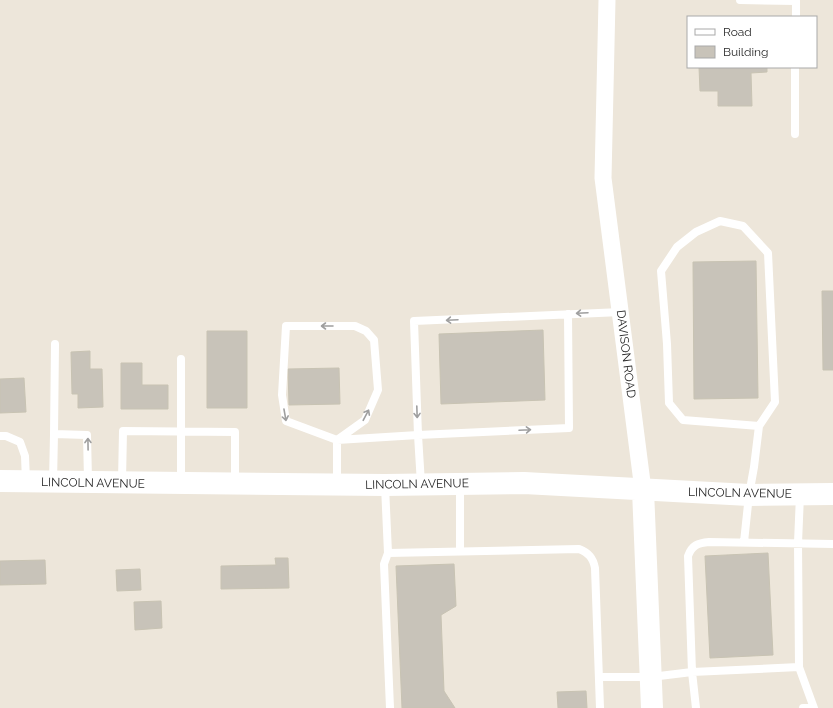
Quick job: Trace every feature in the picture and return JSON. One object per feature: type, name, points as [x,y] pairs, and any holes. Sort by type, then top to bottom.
[{"type":"street","name":"DAVISON ROAD","points":[[608,0],[603,178],[643,490],[652,708]]},
{"type":"street","name":"LINCOLN AVENUE","points":[[0,481],[384,485],[544,483],[643,490],[749,495],[833,494]]},
{"type":"lane","points":[[740,0],[796,1],[796,16]]},
{"type":"lane","points":[[795,134],[796,68]]},
{"type":"lane","points":[[744,542],[759,426],[775,402],[768,253],[743,226],[720,221],[696,232],[677,247],[661,272],[667,344],[669,403],[683,420],[759,426]]},
{"type":"lane","points":[[421,485],[414,321],[621,312]]},
{"type":"lane","points":[[337,440],[365,420],[378,390],[374,340],[366,331],[355,326],[286,326],[282,395],[286,421],[337,440],[569,428],[568,314]]},
{"type":"lane","points":[[53,482],[55,344]]},
{"type":"lane","points":[[181,358],[181,483]]},
{"type":"lane","points":[[122,483],[123,431],[235,432],[235,484]]},
{"type":"lane","points":[[54,434],[87,435],[88,483]]},
{"type":"lane","points":[[0,436],[6,436],[20,442],[25,456],[26,482]]},
{"type":"lane","points":[[337,440],[337,484]]},
{"type":"lane","points":[[460,484],[460,551]]},
{"type":"lane","points":[[384,485],[388,552],[384,564],[390,708]]},
{"type":"lane","points":[[800,495],[798,543],[799,667],[815,708],[803,708]]},
{"type":"lane","points":[[696,708],[692,672],[688,556],[690,549],[697,544],[709,542],[833,544]]},
{"type":"lane","points":[[388,552],[580,549],[587,552],[593,560],[595,568],[600,708]]},
{"type":"lane","points":[[599,677],[651,677],[692,672],[799,667]]},
{"type":"building","points":[[699,68],[767,68],[767,72],[751,73],[752,106],[718,106],[718,91],[700,91]]},
{"type":"building","points":[[756,261],[758,398],[694,399],[693,262]]},
{"type":"building","points":[[822,291],[833,291],[833,370],[823,370]]},
{"type":"building","points":[[543,330],[545,400],[441,404],[439,334]]},
{"type":"building","points":[[207,331],[247,331],[247,408],[207,408]]},
{"type":"building","points":[[90,351],[90,369],[102,369],[103,407],[78,408],[78,394],[72,394],[71,352]]},
{"type":"building","points":[[121,363],[142,363],[142,385],[168,385],[168,409],[121,409]]},
{"type":"building","points":[[339,368],[340,404],[289,405],[288,369]]},
{"type":"building","points":[[24,378],[26,412],[0,413],[0,379]]},
{"type":"building","points":[[768,553],[773,655],[710,658],[705,556]]},
{"type":"building","points":[[275,558],[288,558],[289,588],[221,589],[221,566],[276,565]]},
{"type":"building","points":[[45,560],[46,584],[0,585],[0,561]]},
{"type":"building","points":[[454,564],[456,606],[441,615],[444,691],[455,708],[402,708],[396,566]]},
{"type":"building","points":[[140,569],[141,590],[117,591],[116,570]]},
{"type":"building","points":[[161,601],[162,628],[135,630],[134,602]]},
{"type":"building","points":[[586,691],[587,708],[558,708],[557,692]]}]
